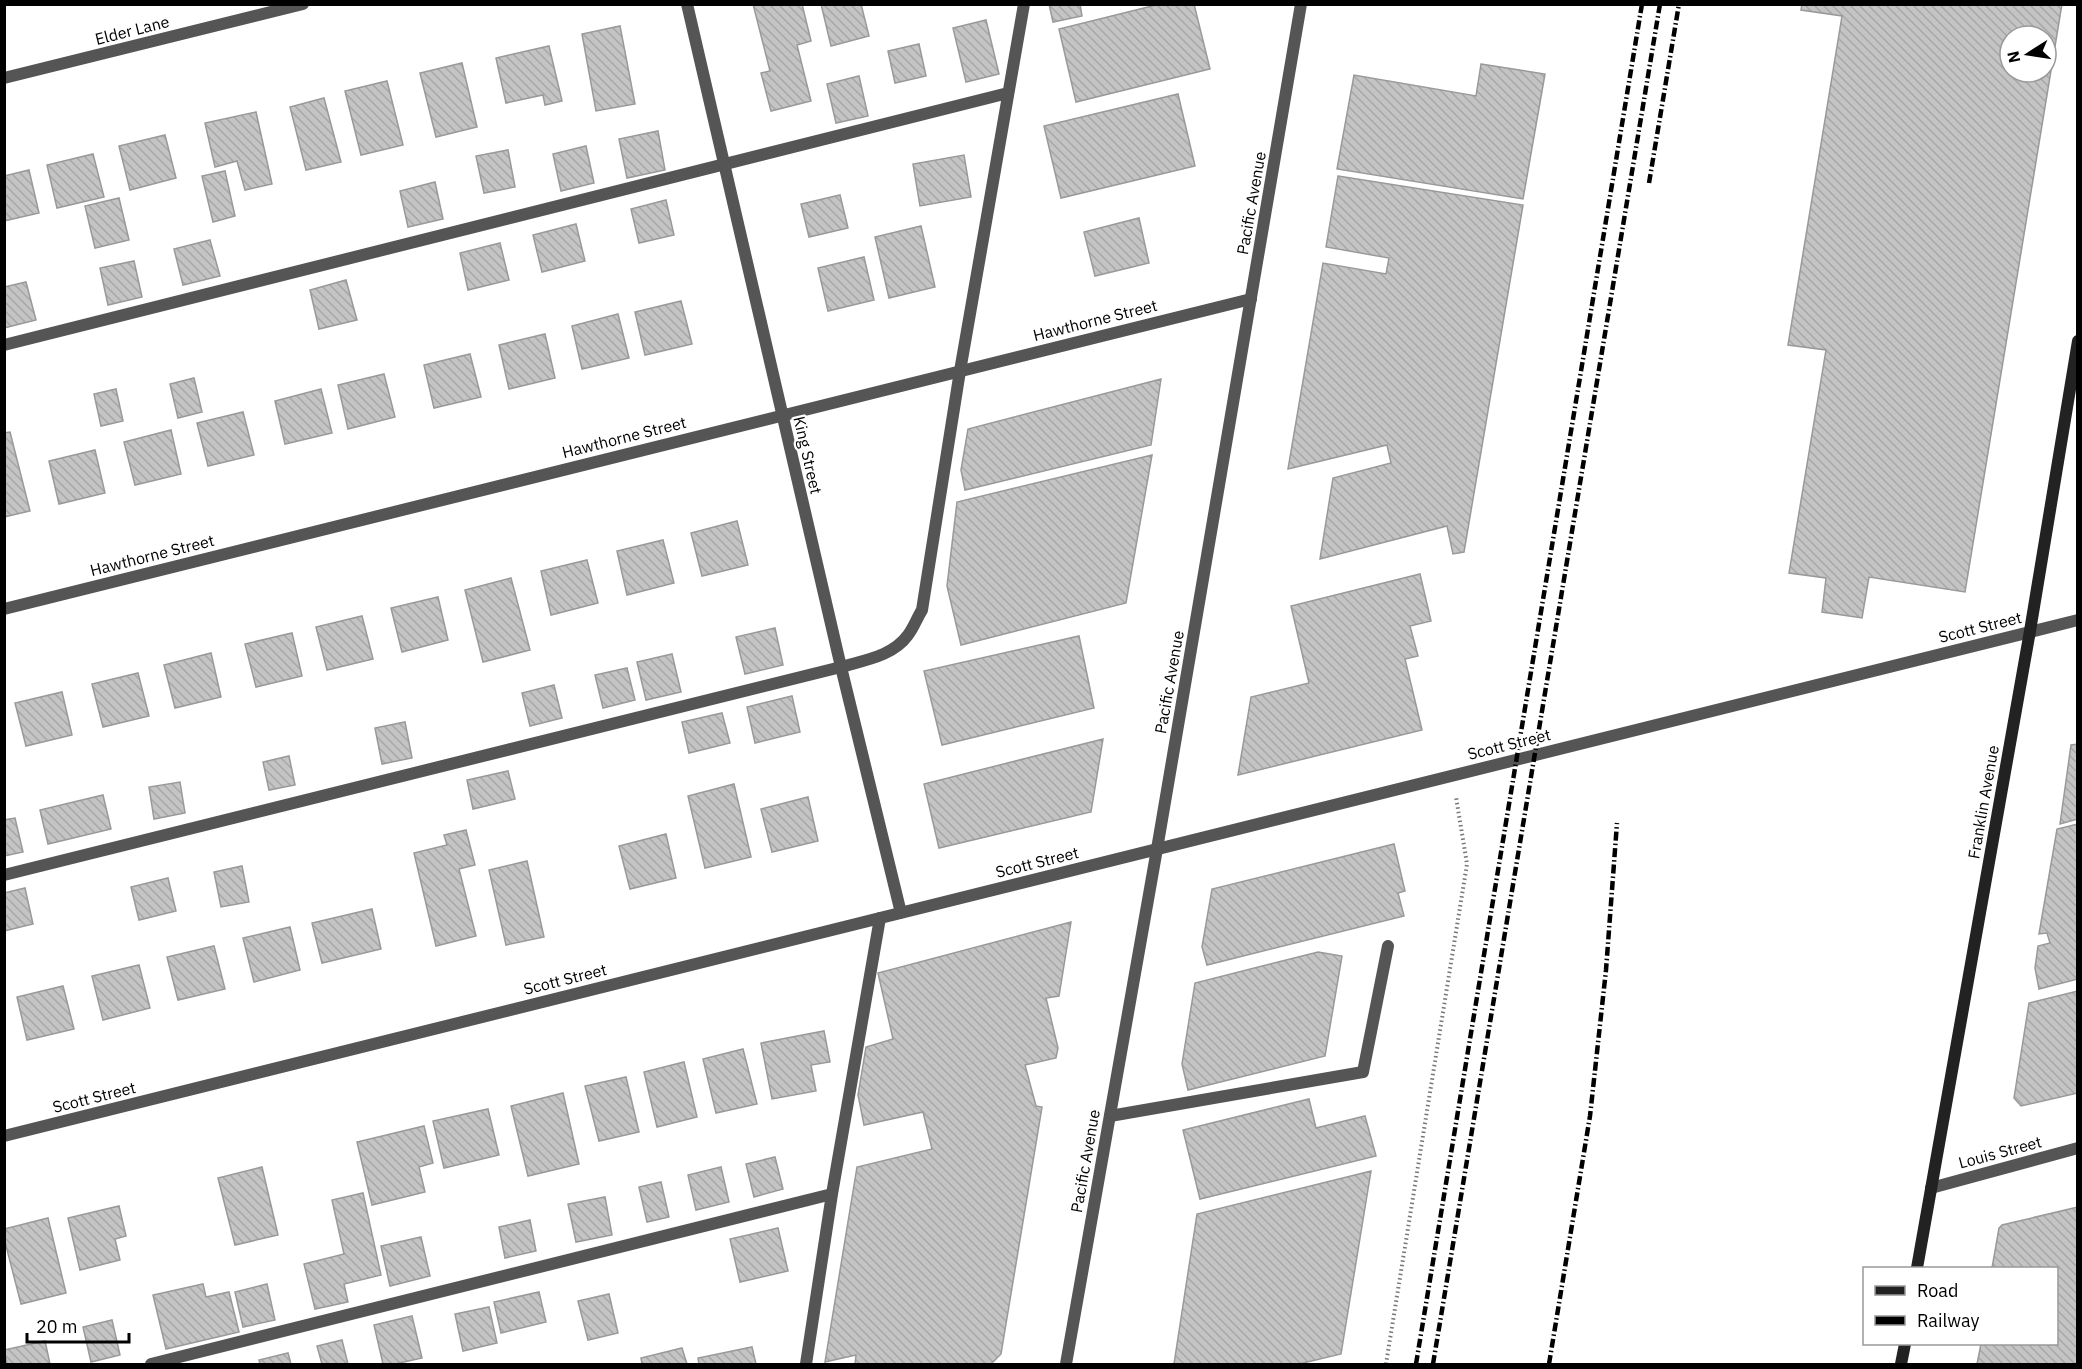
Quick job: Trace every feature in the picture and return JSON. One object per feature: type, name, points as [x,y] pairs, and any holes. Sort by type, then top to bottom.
[{"type":"main road","name":"Franklin Avenue","points":[[1917,1267],[2030,632],[2078,341]]},
{"type":"main road","points":[[1901,1365],[1905,1345]]},
{"type":"street","name":"Elder Lane","points":[[4,78],[303,4]]},
{"type":"street","name":"King Street","points":[[687,4],[841,667],[901,913]]},
{"type":"street","points":[[4,874],[841,667],[884,654],[899,645],[909,634],[922,610],[960,370],[1024,4]]},
{"type":"street","name":"Pacific Avenue","points":[[1066,1365],[1157,849],[1301,4]]},
{"type":"street","points":[[4,345],[1008,93]]},
{"type":"street","name":"Hawthorne Street","points":[[4,609],[1251,299]]},
{"type":"street","name":"Scott Street","points":[[4,1136],[2078,620]]},
{"type":"street","points":[[806,1365],[832,1194],[880,918]]},
{"type":"street","points":[[1110,1116],[1364,1072],[1388,946]]},
{"type":"street","name":"Louis Street","points":[[1931,1188],[2078,1148]]},
{"type":"street","points":[[151,1365],[832,1194]]},
{"type":"path","points":[[1386,1365],[1467,864],[1452,776]]},
{"type":"building","points":[[753,4],[802,4],[811,41],[797,45],[811,101],[771,111],[761,73],[770,71]]},
{"type":"building","points":[[821,4],[861,4],[869,36],[831,46]]},
{"type":"building","points":[[1049,4],[1080,4],[1082,16],[1053,22]]},
{"type":"building","points":[[1160,4],[1194,4],[1210,69],[1076,102],[1059,29]]},
{"type":"building","points":[[1802,4],[2062,4],[2058,28],[2058,24],[1998,24],[1998,84],[2049,84],[1965,592],[1869,577],[1862,618],[1822,612],[1826,578],[1789,573],[1826,350],[1788,345],[1842,16],[1801,10]]},
{"type":"building","points":[[986,20],[999,74],[966,82],[953,28]]},
{"type":"building","points":[[620,26],[635,104],[596,111],[582,34]]},
{"type":"building","points":[[919,44],[926,76],[895,83],[888,51]]},
{"type":"building","points":[[549,46],[562,101],[545,105],[543,95],[506,103],[496,58]]},
{"type":"building","points":[[462,63],[477,127],[436,137],[420,73]]},
{"type":"building","points":[[1481,64],[1545,74],[1523,199],[1337,169],[1354,75],[1476,96]]},
{"type":"building","points":[[859,76],[868,116],[836,123],[827,84]]},
{"type":"building","points":[[387,81],[403,145],[361,155],[345,91]]},
{"type":"building","points":[[1178,94],[1195,166],[1061,198],[1044,126]]},
{"type":"building","points":[[324,98],[341,162],[306,170],[290,107]]},
{"type":"building","points":[[256,112],[272,184],[245,190],[237,161],[215,167],[205,123]]},
{"type":"building","points":[[658,131],[665,170],[627,178],[619,139]]},
{"type":"building","points":[[165,135],[176,178],[130,190],[119,146]]},
{"type":"building","points":[[586,146],[594,183],[561,191],[553,154]]},
{"type":"building","points":[[508,150],[515,187],[484,193],[476,156]]},
{"type":"building","points":[[93,154],[104,197],[57,208],[47,165]]},
{"type":"building","points":[[964,155],[971,197],[920,206],[913,164]]},
{"type":"building","points":[[29,170],[39,213],[4,221],[4,176]]},
{"type":"building","points":[[225,171],[235,216],[213,222],[202,176]]},
{"type":"building","points":[[1338,176],[1523,205],[1464,552],[1453,554],[1447,526],[1320,559],[1333,478],[1391,463],[1387,445],[1288,469],[1323,263],[1386,274],[1389,258],[1326,247]]},
{"type":"building","points":[[435,182],[443,219],[408,227],[400,191]]},
{"type":"building","points":[[840,195],[848,228],[809,237],[801,204]]},
{"type":"building","points":[[119,198],[129,240],[95,248],[85,206]]},
{"type":"building","points":[[666,200],[674,235],[639,243],[631,209]]},
{"type":"building","points":[[1139,218],[1149,263],[1095,276],[1084,232]]},
{"type":"building","points":[[576,224],[585,261],[542,272],[533,235]]},
{"type":"building","points":[[921,226],[935,287],[889,298],[875,237]]},
{"type":"building","points":[[210,240],[220,276],[183,285],[174,249]]},
{"type":"building","points":[[500,243],[509,280],[468,290],[460,253]]},
{"type":"building","points":[[864,257],[874,300],[828,311],[818,268]]},
{"type":"building","points":[[134,261],[142,297],[108,305],[100,268]]},
{"type":"building","points":[[346,280],[357,320],[319,329],[310,290]]},
{"type":"building","points":[[26,282],[36,320],[4,328],[4,287]]},
{"type":"building","points":[[681,301],[692,344],[645,355],[635,312]]},
{"type":"building","points":[[618,314],[629,358],[582,369],[572,326]]},
{"type":"building","points":[[545,334],[555,378],[509,389],[499,345]]},
{"type":"building","points":[[470,354],[481,397],[434,408],[424,365]]},
{"type":"building","points":[[384,374],[395,417],[348,429],[338,385]]},
{"type":"building","points":[[194,378],[202,412],[178,418],[170,384]]},
{"type":"building","points":[[1161,379],[1151,445],[965,490],[961,470],[968,429]]},
{"type":"building","points":[[116,389],[123,421],[101,426],[94,394]]},
{"type":"building","points":[[321,389],[332,433],[285,444],[275,401]]},
{"type":"building","points":[[243,412],[254,455],[208,466],[197,423]]},
{"type":"building","points":[[171,430],[181,474],[135,485],[124,442]]},
{"type":"building","points":[[10,432],[30,511],[4,517],[4,433]]},
{"type":"building","points":[[95,450],[105,493],[59,504],[49,461]]},
{"type":"building","points":[[1152,455],[1126,603],[961,645],[947,586],[957,502]]},
{"type":"building","points":[[737,521],[748,565],[702,576],[691,533]]},
{"type":"building","points":[[663,540],[674,583],[627,595],[617,551]]},
{"type":"building","points":[[587,560],[598,603],[551,615],[541,571]]},
{"type":"building","points":[[1420,574],[1431,621],[1410,626],[1418,656],[1405,659],[1422,730],[1238,775],[1251,697],[1309,683],[1291,606]]},
{"type":"building","points":[[511,578],[530,650],[483,662],[465,590]]},
{"type":"building","points":[[438,597],[448,640],[402,652],[391,608]]},
{"type":"building","points":[[362,616],[373,659],[327,670],[316,627]]},
{"type":"building","points":[[775,628],[783,665],[745,674],[736,637]]},
{"type":"building","points":[[292,633],[302,676],[256,687],[245,644]]},
{"type":"building","points":[[1079,636],[1094,708],[942,745],[924,671]]},
{"type":"building","points":[[211,653],[221,697],[175,708],[164,665]]},
{"type":"building","points":[[672,654],[681,692],[646,700],[637,662]]},
{"type":"building","points":[[627,668],[635,700],[603,708],[595,675]]},
{"type":"building","points":[[138,673],[149,716],[103,727],[92,684]]},
{"type":"building","points":[[554,685],[562,718],[530,726],[522,693]]},
{"type":"building","points":[[62,692],[72,735],[26,746],[15,703]]},
{"type":"building","points":[[792,696],[800,732],[755,743],[747,707]]},
{"type":"building","points":[[722,713],[730,743],[689,753],[682,722]]},
{"type":"building","points":[[405,722],[412,758],[382,764],[375,728]]},
{"type":"building","points":[[1103,739],[1091,812],[939,848],[924,784]]},
{"type":"building","points":[[2078,744],[2078,819],[2060,824],[2071,745]]},
{"type":"building","points":[[289,756],[295,785],[269,790],[263,762]]},
{"type":"building","points":[[508,771],[515,799],[473,809],[467,780]]},
{"type":"building","points":[[180,782],[185,813],[154,819],[149,787]]},
{"type":"building","points":[[734,784],[751,857],[705,868],[688,796]]},
{"type":"building","points":[[103,795],[111,829],[48,844],[40,810]]},
{"type":"building","points":[[808,797],[818,841],[772,852],[761,809]]},
{"type":"building","points":[[15,818],[23,852],[4,856],[4,820]]},
{"type":"building","points":[[2078,824],[2078,979],[2039,989],[2035,968],[2038,946],[2050,943],[2047,933],[2039,934],[2057,829]]},
{"type":"building","points":[[466,830],[475,865],[459,869],[476,936],[436,946],[414,853],[447,845],[444,835]]},
{"type":"building","points":[[666,834],[676,878],[630,889],[619,846]]},
{"type":"building","points":[[1394,844],[1405,891],[1398,893],[1404,916],[1207,965],[1202,947],[1212,889]]},
{"type":"building","points":[[527,861],[544,937],[506,945],[489,870]]},
{"type":"building","points":[[242,866],[249,902],[221,907],[214,872]]},
{"type":"building","points":[[168,878],[176,911],[139,920],[131,887]]},
{"type":"building","points":[[25,888],[33,924],[4,931],[4,893]]},
{"type":"building","points":[[372,909],[381,949],[322,963],[312,923]]},
{"type":"building","points":[[1071,922],[1059,996],[1046,998],[1058,1048],[1056,1058],[1025,1065],[1036,1106],[1042,1107],[1001,1354],[991,1364],[855,1364],[856,1355],[825,1362],[857,1167],[932,1149],[923,1112],[864,1125],[858,1095],[866,1047],[893,1039],[878,973]]},
{"type":"building","points":[[290,927],[300,970],[254,982],[243,938]]},
{"type":"building","points":[[214,946],[225,989],[178,1000],[167,957]]},
{"type":"building","points":[[1318,952],[1342,956],[1325,1056],[1188,1090],[1182,1064],[1195,983]]},
{"type":"building","points":[[139,965],[150,1008],[103,1020],[92,976]]},
{"type":"building","points":[[63,986],[74,1029],[27,1040],[17,997]]},
{"type":"building","points":[[2078,991],[2078,1093],[2021,1106],[2014,1098],[2029,1003]]},
{"type":"building","points":[[824,1031],[830,1062],[811,1065],[816,1091],[772,1099],[761,1043]]},
{"type":"building","points":[[743,1049],[757,1104],[716,1113],[703,1059]]},
{"type":"building","points":[[684,1062],[697,1117],[657,1127],[644,1072]]},
{"type":"building","points":[[626,1077],[639,1132],[599,1141],[585,1086]]},
{"type":"building","points":[[563,1093],[579,1164],[528,1176],[511,1106]]},
{"type":"building","points":[[1309,1099],[1316,1128],[1365,1116],[1376,1156],[1200,1199],[1183,1130]]},
{"type":"building","points":[[488,1109],[499,1155],[444,1168],[433,1121]]},
{"type":"building","points":[[424,1126],[433,1163],[419,1167],[425,1192],[372,1205],[357,1142]]},
{"type":"building","points":[[775,1157],[783,1189],[754,1197],[746,1164]]},
{"type":"building","points":[[262,1167],[278,1235],[235,1245],[218,1178]]},
{"type":"building","points":[[721,1167],[729,1202],[696,1210],[688,1175]]},
{"type":"building","points":[[1371,1171],[1341,1354],[1299,1364],[1174,1364],[1197,1214]]},
{"type":"building","points":[[661,1182],[669,1217],[647,1222],[639,1187]]},
{"type":"building","points":[[363,1193],[381,1275],[344,1284],[348,1302],[315,1309],[304,1264],[344,1254],[332,1200]]},
{"type":"building","points":[[605,1197],[612,1235],[576,1242],[568,1204]]},
{"type":"building","points":[[119,1206],[126,1236],[115,1239],[120,1260],[80,1270],[68,1218]]},
{"type":"building","points":[[2078,1207],[2078,1364],[1977,1364],[1981,1345],[2058,1345],[2058,1267],[1992,1267],[1999,1228],[2002,1225]]},
{"type":"building","points":[[48,1218],[66,1293],[21,1304],[4,1238],[4,1229]]},
{"type":"building","points":[[530,1220],[536,1251],[505,1258],[499,1227]]},
{"type":"building","points":[[778,1228],[788,1271],[740,1282],[730,1239]]},
{"type":"building","points":[[421,1237],[430,1276],[390,1286],[381,1246]]},
{"type":"building","points":[[203,1284],[206,1297],[229,1292],[239,1332],[166,1349],[153,1295]]},
{"type":"building","points":[[267,1284],[275,1320],[243,1327],[235,1292]]},
{"type":"building","points":[[539,1292],[546,1322],[501,1333],[494,1302]]},
{"type":"building","points":[[609,1294],[618,1333],[588,1340],[578,1301]]},
{"type":"building","points":[[489,1307],[497,1343],[463,1351],[455,1314]]},
{"type":"building","points":[[412,1316],[422,1358],[395,1364],[383,1364],[374,1325]]},
{"type":"building","points":[[112,1320],[120,1355],[91,1362],[83,1327]]},
{"type":"building","points":[[342,1340],[348,1364],[322,1364],[317,1346]]},
{"type":"building","points":[[45,1341],[50,1364],[7,1364],[4,1350]]},
{"type":"building","points":[[752,1347],[756,1364],[699,1364],[698,1358]]},
{"type":"building","points":[[682,1348],[687,1364],[642,1364],[641,1358]]},
{"type":"building","points":[[288,1353],[291,1364],[260,1364],[259,1360]]},
{"type":"railway","points":[[1416,1364],[1642,4]]},
{"type":"railway","points":[[1433,1364],[1660,4]]},
{"type":"railway","points":[[1649,183],[1679,4]]},
{"type":"railway","points":[[1549,1364],[1590,1116],[1606,970],[1617,823]]}]
